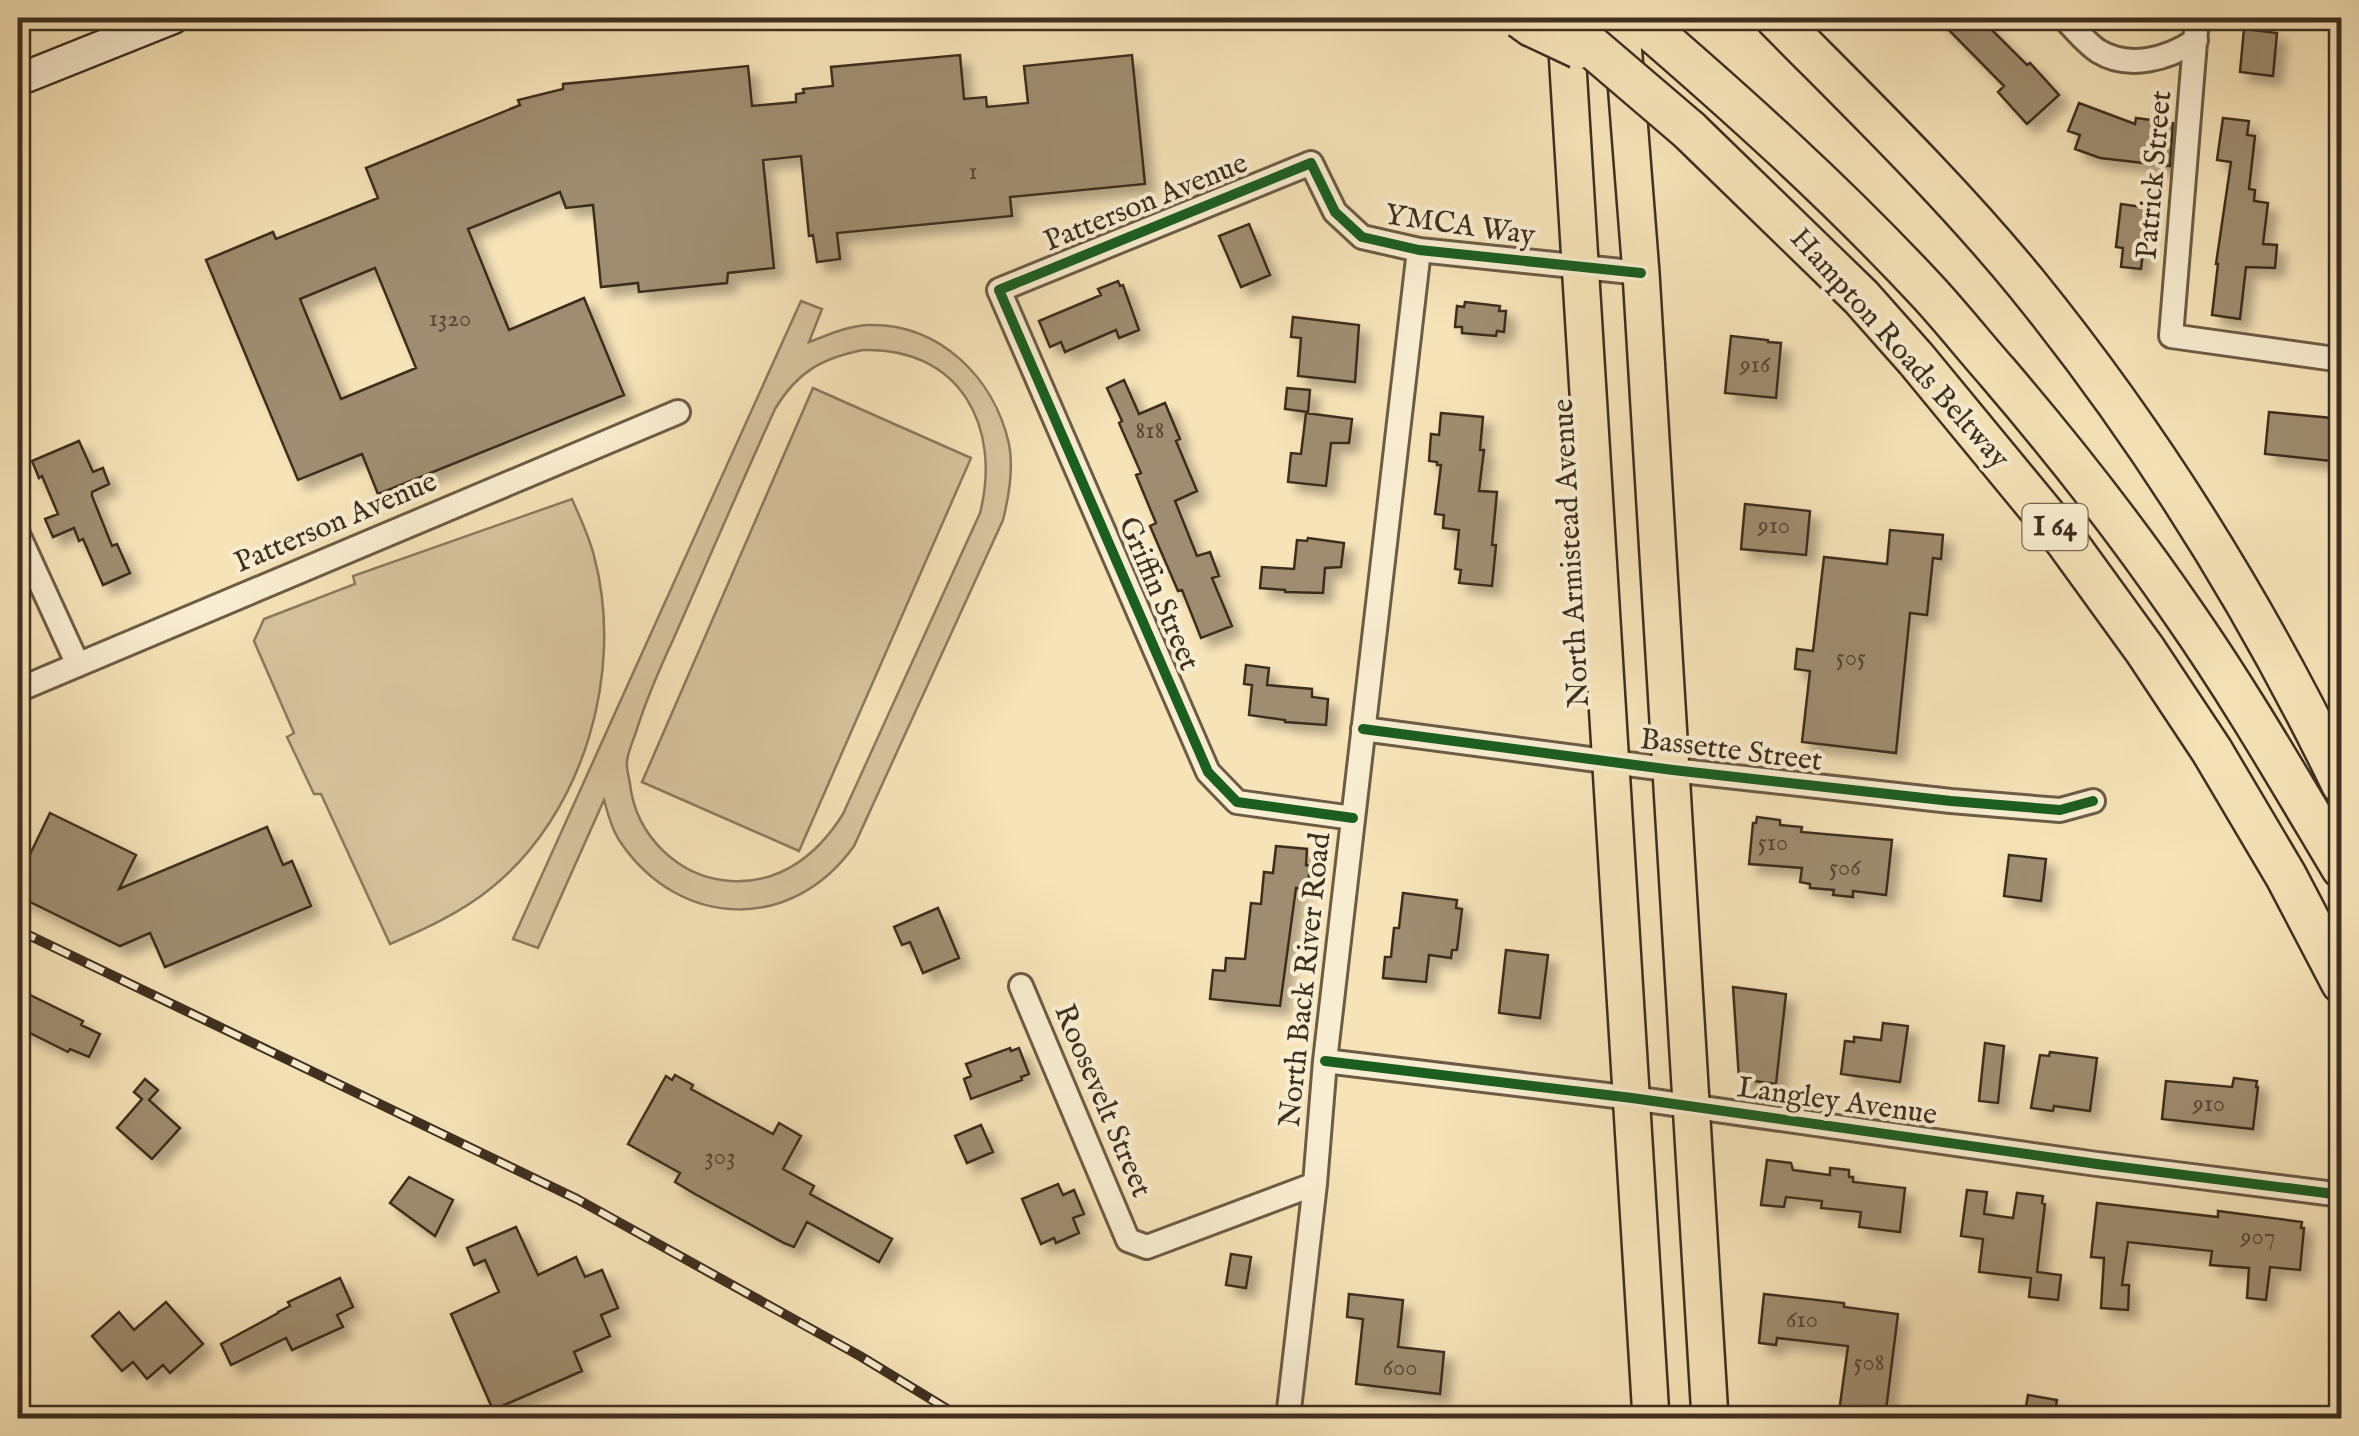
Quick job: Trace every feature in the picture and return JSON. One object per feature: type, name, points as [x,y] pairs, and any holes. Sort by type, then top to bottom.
[{"type":"highway","points":[[1521,18],[1610,62]]},
{"type":"highway","name":"Hampton Roads Beltway","points":[[1561,18],[1689,130],[1861,297],[2066,541],[2212,750],[2286,876],[2342,984]]},
{"type":"highway","name":"Hampton Roads Beltway","points":[[1637,18],[1796,158],[1876,238],[1930,294],[2043,427],[2184,612],[2342,868]]},
{"type":"highway","points":[[1776,18],[1942,186],[2026,283],[2101,381],[2190,507],[2268,640],[2342,784]]},
{"type":"main road","points":[[18,80],[173,18]]},
{"type":"main road","name":"North Armistead Avenue","points":[[1561,18],[1651,1418]]},
{"type":"main road","points":[[1621,18],[1642,274],[1710,1418]]},
{"type":"street","points":[[2064,18],[2093,47],[2126,61],[2171,54],[2196,29]]},
{"type":"street","name":"Patrick Street","points":[[2196,29],[2172,336],[2342,360]]},
{"type":"street","name":"YMCA Way","points":[[1311,163],[1335,212],[1362,236],[1419,250],[1642,274]]},
{"type":"street","name":"Patterson Avenue","points":[[999,290],[1311,163]]},
{"type":"street","name":"North Back River Road","points":[[1288,1418],[1315,1184],[1324,1061],[1419,250]]},
{"type":"street","name":"Griffin Street","points":[[999,290],[1208,772],[1237,802],[1353,818]]},
{"type":"street","name":"Patterson Avenue","points":[[18,690],[678,412]]},
{"type":"street","points":[[18,534],[78,665]]},
{"type":"street","name":"Bassette Street","points":[[1363,730],[1950,801],[2060,810],[2093,801]]},
{"type":"street","name":"Roosevelt Street","points":[[1021,986],[1128,1240],[1147,1247],[1315,1184]]},
{"type":"street","name":"Langley Avenue","points":[[1324,1061],[1632,1098],[2078,1162],[2342,1195]]},
{"type":"shaded area","points":[[801,301],[822,309],[809,342],[868,325],[918,333],[940,344],[977,376],[1002,420],[1010,453],[1009,492],[1003,520],[854,846],[829,874],[800,894],[769,906],[737,909],[705,905],[674,892],[646,872],[618,838],[604,800],[538,948],[513,939]],"holes":[[[863,350],[897,353],[925,362],[948,378],[966,398],[985,451],[980,513],[843,814],[822,842],[782,872],[749,881],[712,878],[694,872],[663,851],[641,821],[634,803],[627,761],[648,697],[783,396],[802,376],[835,357]]]},
{"type":"shaded area","points":[[813,388],[971,458],[799,851],[642,782]]},
{"type":"shaded area","points":[[572,499],[594,556],[602,600],[604,646],[600,692],[589,738],[572,781],[550,822],[523,858],[490,889],[454,913],[390,944],[321,794],[314,794],[287,737],[294,733],[254,641],[264,619],[355,584],[353,576]]},
{"type":"building","points":[[1937,18],[1980,18],[2059,95],[2027,124],[1998,92],[2004,86]]},
{"type":"building","points":[[2244,29],[2277,33],[2273,76],[2240,72]]},
{"type":"building","points":[[960,55],[964,99],[986,97],[987,107],[1028,103],[1024,66],[1132,55],[1145,184],[1010,197],[1012,216],[837,233],[840,259],[817,262],[813,235],[809,236],[801,156],[763,160],[774,268],[728,273],[727,283],[639,292],[638,283],[601,287],[593,205],[566,208],[560,192],[468,229],[509,330],[584,298],[624,395],[378,494],[362,454],[298,480],[206,260],[273,232],[276,239],[378,198],[366,168],[520,105],[518,100],[563,89],[563,84],[748,66],[752,106],[796,102],[796,94],[804,93],[803,89],[833,86],[831,67]],"holes":[[[375,268],[416,368],[341,399],[300,299]]]},
{"type":"building","points":[[2079,103],[2135,124],[2136,118],[2173,123],[2170,166],[2100,158],[2075,149],[2080,135],[2068,131]]},
{"type":"building","points":[[2223,118],[2249,121],[2247,135],[2255,136],[2249,189],[2255,190],[2254,201],[2268,203],[2263,244],[2277,245],[2275,268],[2246,267],[2240,319],[2212,315],[2231,162],[2217,160]]},
{"type":"building","points":[[2121,204],[2149,208],[2141,269],[2121,267],[2123,248],[2116,247]]},
{"type":"building","points":[[1249,224],[1270,275],[1241,287],[1219,236]]},
{"type":"building","points":[[1118,281],[1123,285],[1139,330],[1119,338],[1116,330],[1065,352],[1061,342],[1050,347],[1039,321],[1101,295],[1098,289]]},
{"type":"building","points":[[1465,302],[1500,306],[1499,311],[1506,311],[1504,332],[1497,331],[1496,336],[1462,333],[1462,327],[1455,327],[1457,306],[1464,307]]},
{"type":"building","points":[[1293,317],[1359,325],[1355,382],[1298,376],[1301,338],[1291,337]]},
{"type":"building","points":[[1731,336],[1781,343],[1776,398],[1725,393]]},
{"type":"building","points":[[1124,380],[1139,414],[1165,403],[1197,491],[1175,501],[1197,556],[1210,552],[1219,576],[1212,578],[1232,626],[1201,638],[1150,526],[1156,523],[1136,475],[1141,473],[1107,388]]},
{"type":"building","points":[[1287,388],[1310,390],[1308,412],[1285,409]]},
{"type":"building","points":[[2269,412],[2342,419],[2342,462],[2265,454]]},
{"type":"building","points":[[1306,413],[1352,419],[1349,443],[1331,443],[1326,486],[1288,482],[1291,453],[1301,454]]},
{"type":"building","points":[[1441,413],[1483,417],[1479,491],[1497,492],[1492,586],[1459,583],[1461,570],[1455,569],[1459,530],[1443,528],[1444,515],[1435,514],[1441,465],[1429,461],[1431,434],[1439,435]]},
{"type":"building","points":[[79,441],[93,472],[103,468],[109,484],[92,492],[92,496],[112,546],[117,544],[130,573],[103,585],[83,539],[79,541],[74,528],[53,537],[45,519],[58,514],[32,461]]},
{"type":"building","points":[[1745,504],[1810,511],[1806,555],[1741,549]]},
{"type":"building","points":[[1890,530],[1943,535],[1941,559],[1933,558],[1927,615],[1910,613],[1896,753],[1802,742],[1810,671],[1795,669],[1797,649],[1813,651],[1824,557],[1887,564]]},
{"type":"building","points":[[1297,540],[1344,543],[1341,567],[1325,568],[1323,593],[1260,588],[1262,567],[1294,569]]},
{"type":"building","points":[[1246,665],[1269,668],[1267,685],[1312,689],[1312,697],[1328,699],[1326,725],[1249,715],[1252,685],[1244,684]]},
{"type":"building","points":[[50,813],[136,855],[119,889],[267,827],[283,865],[292,861],[311,906],[165,967],[150,933],[120,946],[18,896],[18,879]]},
{"type":"building","points":[[1757,817],[1802,827],[1801,832],[1892,840],[1886,895],[1853,891],[1853,897],[1833,895],[1834,890],[1810,888],[1810,884],[1800,882],[1802,868],[1749,864]]},
{"type":"building","points":[[1276,846],[1307,849],[1306,865],[1310,866],[1308,885],[1296,888],[1280,1006],[1210,999],[1213,970],[1225,971],[1226,958],[1245,959],[1251,903],[1261,904],[1264,872],[1273,873]]},
{"type":"building","points":[[2009,855],[2046,859],[2041,901],[2004,896]]},
{"type":"building","points":[[1403,893],[1457,900],[1456,908],[1462,909],[1457,950],[1452,950],[1451,958],[1429,955],[1426,982],[1383,978],[1385,957],[1391,957],[1394,928],[1399,928]]},
{"type":"building","points":[[938,908],[959,958],[923,973],[910,942],[902,945],[894,927]]},
{"type":"building","points":[[1506,950],[1548,955],[1540,1018],[1499,1013]]},
{"type":"building","points":[[1733,987],[1786,994],[1776,1084],[1739,1079]]},
{"type":"building","points":[[18,989],[83,1021],[81,1025],[100,1034],[89,1057],[70,1049],[68,1052],[18,1027]]},
{"type":"building","points":[[1883,1023],[1908,1026],[1900,1082],[1841,1074],[1845,1041],[1854,1042],[1854,1037],[1881,1040]]},
{"type":"building","points":[[1985,1043],[2004,1046],[1998,1103],[1979,1101]]},
{"type":"building","points":[[1019,1048],[1029,1074],[971,1099],[964,1079],[971,1076],[966,1064]]},
{"type":"building","points":[[2050,1052],[2097,1058],[2090,1111],[2054,1106],[2053,1111],[2031,1108],[2040,1055],[2049,1056]]},
{"type":"building","points":[[675,1075],[693,1085],[691,1089],[773,1134],[779,1123],[801,1136],[783,1169],[814,1186],[810,1194],[892,1239],[879,1262],[807,1222],[794,1247],[784,1243],[675,1182],[680,1173],[628,1144],[666,1076],[672,1080]]},
{"type":"building","points":[[2234,1078],[2257,1081],[2253,1129],[2162,1119],[2166,1081],[2232,1087]]},
{"type":"building","points":[[145,1079],[158,1090],[149,1100],[180,1128],[152,1159],[117,1128],[142,1099],[134,1092]]},
{"type":"building","points":[[981,1125],[993,1152],[967,1163],[955,1136]]},
{"type":"building","points":[[1767,1160],[1791,1163],[1793,1170],[1830,1175],[1830,1168],[1849,1170],[1853,1182],[1905,1188],[1900,1232],[1859,1227],[1861,1212],[1821,1208],[1822,1201],[1786,1197],[1784,1207],[1761,1205]]},
{"type":"building","points":[[409,1177],[453,1200],[435,1236],[390,1203]]},
{"type":"building","points":[[1058,1184],[1063,1195],[1074,1190],[1084,1214],[1073,1218],[1079,1233],[1056,1243],[1054,1238],[1041,1244],[1022,1199]]},
{"type":"building","points":[[1967,1190],[1987,1192],[1984,1214],[2013,1218],[2017,1193],[2043,1196],[2037,1272],[2061,1275],[2058,1300],[2029,1297],[2031,1278],[1979,1272],[1983,1239],[1961,1236]]},
{"type":"building","points":[[2097,1203],[2218,1217],[2218,1211],[2302,1222],[2300,1270],[2270,1267],[2266,1300],[2247,1298],[2249,1268],[2210,1265],[2212,1251],[2128,1242],[2122,1285],[2129,1285],[2128,1310],[2101,1308],[2104,1258],[2091,1257]]},
{"type":"building","points":[[516,1227],[538,1275],[576,1257],[585,1277],[602,1270],[618,1308],[601,1315],[610,1336],[574,1352],[582,1371],[493,1410],[451,1314],[499,1292],[485,1260],[474,1265],[467,1248]]},
{"type":"building","points":[[1231,1254],[1251,1257],[1246,1288],[1226,1285]]},
{"type":"building","points":[[340,1278],[353,1307],[337,1315],[343,1327],[292,1350],[286,1338],[231,1365],[221,1344],[290,1306],[288,1302]]},
{"type":"building","points":[[1349,1294],[1403,1300],[1398,1347],[1444,1352],[1440,1394],[1356,1384],[1363,1319],[1347,1317]]},
{"type":"building","points":[[1764,1294],[1898,1314],[1885,1418],[1839,1412],[1848,1346],[1777,1338],[1776,1345],[1759,1343]]},
{"type":"building","points":[[166,1302],[203,1344],[170,1373],[163,1365],[147,1379],[133,1362],[122,1371],[92,1336],[119,1312],[134,1330]]},
{"type":"building","points":[[2028,1395],[2057,1400],[2054,1418],[2024,1418]]},
{"type":"railway","points":[[18,930],[577,1199],[860,1356],[962,1418]]},
{"type":"cycle path","points":[[1353,818],[1237,802],[1208,772],[999,290],[1311,163],[1335,212],[1362,237],[1419,250],[1641,273]]},
{"type":"cycle path","points":[[1363,729],[1673,770],[1951,801],[2060,810],[2093,801]]},
{"type":"cycle path","points":[[1325,1061],[1632,1098],[2342,1195]]}]
